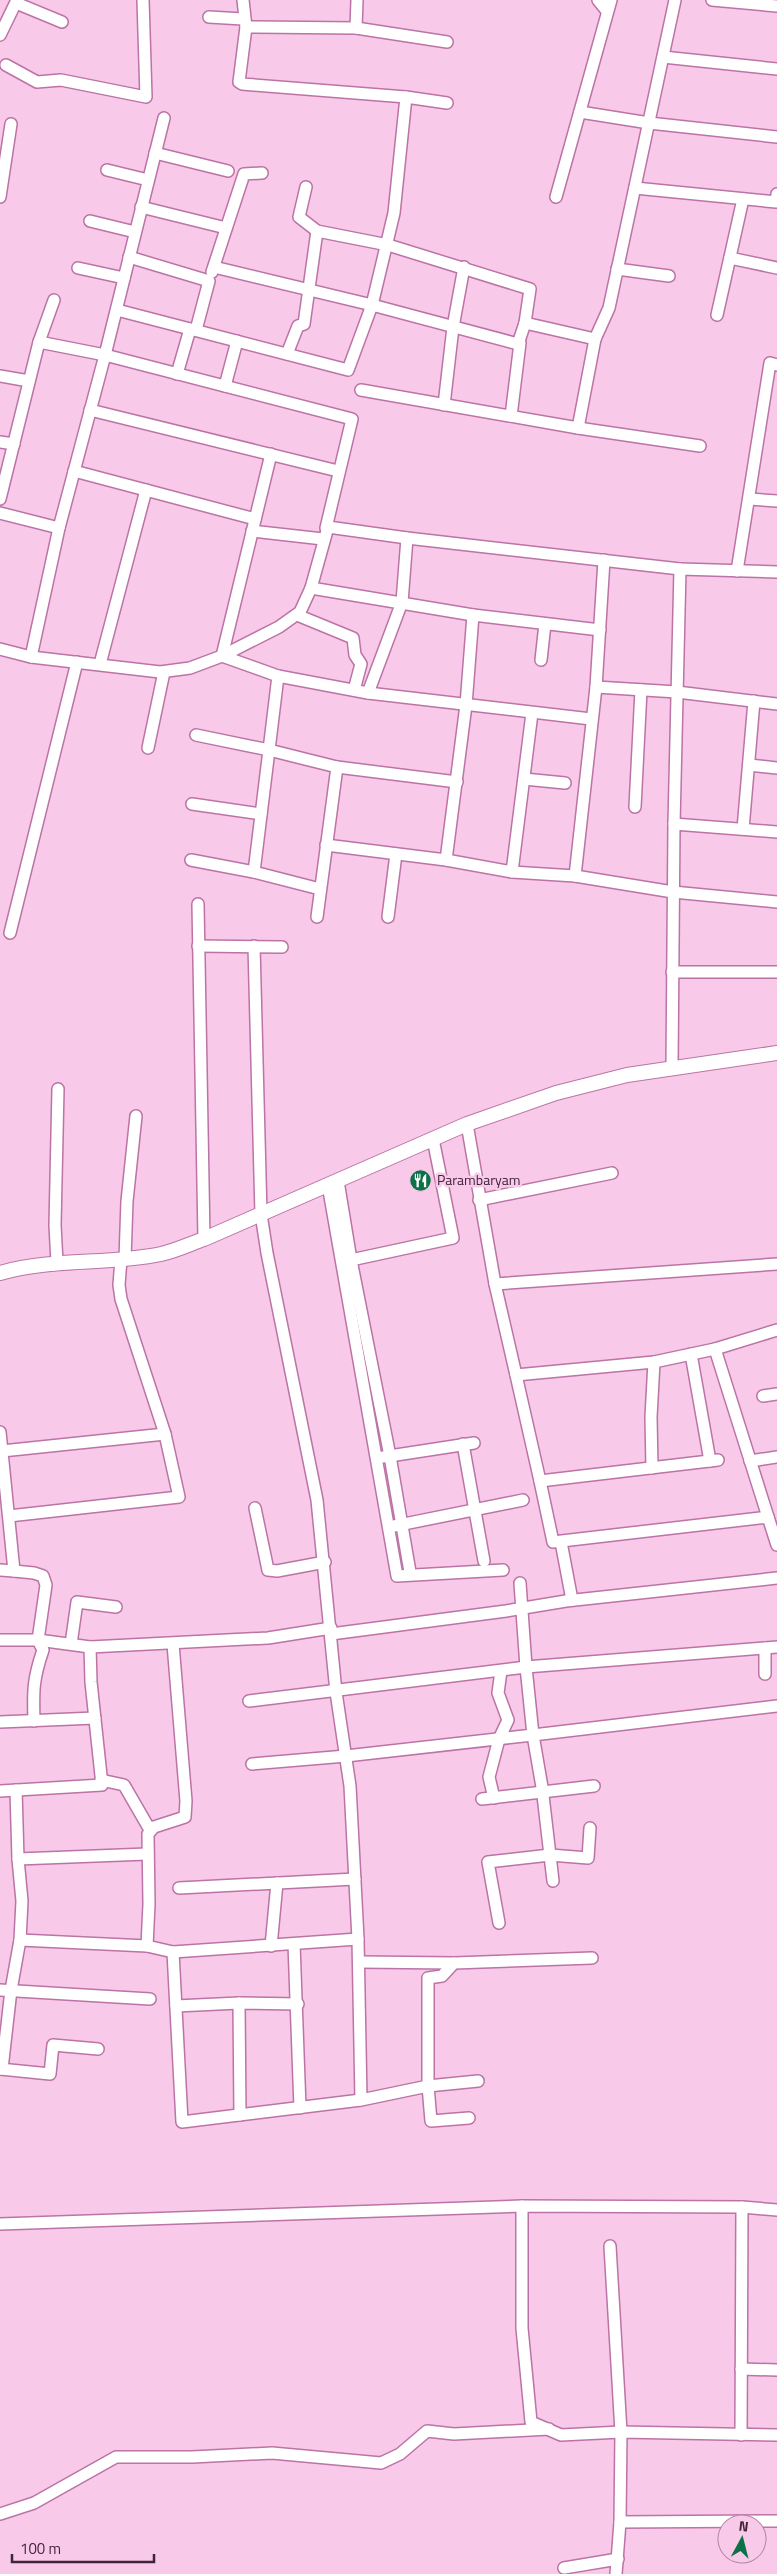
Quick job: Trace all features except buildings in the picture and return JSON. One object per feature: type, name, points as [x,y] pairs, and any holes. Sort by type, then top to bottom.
[{"type":"main road","points":[[0,1273],[57,1263],[123,1259],[162,1254],[204,1239],[467,1124],[556,1093],[627,1074],[777,1053]]},
{"type":"street","points":[[6,65],[37,82],[61,80],[146,97],[143,0]]},
{"type":"street","points":[[243,0],[244,23],[239,82],[242,84],[406,97],[447,104]]},
{"type":"street","points":[[356,28],[357,0]]},
{"type":"street","points":[[556,197],[609,5],[598,0]]},
{"type":"street","points":[[578,428],[595,339],[609,308],[676,0]]},
{"type":"street","points":[[712,0],[777,6]]},
{"type":"street","points":[[0,35],[17,1],[62,22]]},
{"type":"street","points":[[210,17],[244,23],[356,28],[447,42]]},
{"type":"street","points":[[663,57],[777,69]]},
{"type":"street","points":[[117,310],[348,370],[372,305],[388,245],[394,213],[406,97]]},
{"type":"street","points":[[580,112],[649,123],[777,137]]},
{"type":"street","points":[[31,657],[59,528],[117,310],[164,118]]},
{"type":"street","points":[[0,197],[11,124]]},
{"type":"street","points":[[155,154],[228,171]]},
{"type":"street","points":[[107,170],[148,180]]},
{"type":"street","points":[[177,374],[244,174],[262,173]]},
{"type":"street","points":[[306,187],[299,217],[317,231],[388,245],[530,289],[520,343],[511,416]]},
{"type":"street","points":[[635,188],[743,199],[777,200]]},
{"type":"street","points":[[717,315],[743,199]]},
{"type":"street","points":[[142,207],[226,228]]},
{"type":"street","points":[[90,221],[135,232]]},
{"type":"street","points":[[288,354],[298,326],[304,324],[317,231]]},
{"type":"street","points":[[129,257],[209,281]]},
{"type":"street","points":[[730,258],[777,268]]},
{"type":"street","points":[[214,267],[520,343]]},
{"type":"street","points":[[444,404],[453,326],[464,267]]},
{"type":"street","points":[[78,268],[124,278]]},
{"type":"street","points":[[617,269],[669,276]]},
{"type":"street","points":[[0,499],[39,342],[54,300]]},
{"type":"street","points":[[525,323],[595,339]]},
{"type":"street","points":[[225,386],[237,341]]},
{"type":"street","points":[[0,649],[31,657],[164,672],[190,668],[222,656],[279,627],[300,612],[312,588],[338,471],[352,419],[105,355],[39,342]]},
{"type":"street","points":[[737,571],[770,363],[777,365]]},
{"type":"street","points":[[0,376],[30,381]]},
{"type":"street","points":[[361,390],[578,428],[700,446]]},
{"type":"street","points":[[90,410],[338,471]]},
{"type":"street","points":[[0,442],[14,444]]},
{"type":"street","points":[[222,656],[271,454]]},
{"type":"street","points":[[74,471],[146,490],[254,525],[323,539]]},
{"type":"street","points":[[100,664],[146,490]]},
{"type":"street","points":[[748,499],[777,501]]},
{"type":"street","points":[[0,513],[59,528]]},
{"type":"street","points":[[326,528],[680,569],[777,572]]},
{"type":"street","points":[[368,693],[402,602],[407,538]]},
{"type":"street","points":[[575,876],[596,687],[604,560]]},
{"type":"street","points":[[672,1068],[674,824],[680,569]]},
{"type":"street","points":[[312,588],[473,615],[600,630]]},
{"type":"street","points":[[297,615],[354,638],[355,655],[361,664],[354,690]]},
{"type":"street","points":[[446,860],[466,705],[473,615]]},
{"type":"street","points":[[541,660],[545,624]]},
{"type":"street","points":[[222,656],[278,676],[368,693],[591,719]]},
{"type":"street","points":[[10,933],[77,662]]},
{"type":"street","points":[[148,748],[164,672]]},
{"type":"street","points":[[254,872],[278,676]]},
{"type":"street","points":[[596,687],[677,692],[777,704]]},
{"type":"street","points":[[635,807],[640,690]]},
{"type":"street","points":[[743,829],[754,701]]},
{"type":"street","points":[[512,872],[532,713]]},
{"type":"street","points":[[196,736],[269,750],[337,767],[457,782]]},
{"type":"street","points":[[749,765],[777,768]]},
{"type":"street","points":[[317,917],[337,767]]},
{"type":"street","points":[[524,779],[566,783]]},
{"type":"street","points":[[192,804],[261,814]]},
{"type":"street","points":[[674,824],[777,832]]},
{"type":"street","points":[[326,845],[446,860],[512,872],[575,876],[673,892],[777,902]]},
{"type":"street","points":[[388,917],[396,854]]},
{"type":"street","points":[[191,860],[254,872],[320,889]]},
{"type":"street","points":[[198,904],[204,1239]]},
{"type":"street","points":[[198,946],[282,947]]},
{"type":"street","points":[[254,946],[261,1214],[317,1500],[325,1562],[336,1692],[346,1756],[356,1879],[361,2100]]},
{"type":"street","points":[[672,972],[777,972]]},
{"type":"street","points":[[57,1263],[55,1225],[58,1089]]},
{"type":"street","points":[[9,1516],[179,1497],[165,1434],[119,1285],[136,1116]]},
{"type":"street","points":[[467,1124],[495,1284],[554,1542],[768,1517]]},
{"type":"street","points":[[352,1260],[453,1238],[433,1139]]},
{"type":"street","points":[[479,1200],[612,1173]]},
{"type":"street","points":[[333,1183],[352,1260],[390,1456],[410,1572]]},
{"type":"street","points":[[333,1183],[376,1458],[397,1576],[503,1570]]},
{"type":"street","points":[[495,1284],[777,1264]]},
{"type":"street","points":[[516,1376],[654,1362],[715,1349],[777,1330]]},
{"type":"street","points":[[715,1349],[777,1545]]},
{"type":"street","points":[[540,1481],[714,1460],[691,1354]]},
{"type":"street","points":[[652,1468],[651,1417],[654,1362]]},
{"type":"street","points":[[763,1396],[777,1394]]},
{"type":"street","points":[[0,1432],[9,1516],[6,1542],[14,1571]]},
{"type":"street","points":[[1,1454],[165,1434]]},
{"type":"street","points":[[376,1458],[468,1444],[474,1509],[484,1561]]},
{"type":"street","points":[[750,1461],[777,1457]]},
{"type":"street","points":[[388,1527],[522,1500]]},
{"type":"street","points":[[255,1508],[268,1570],[276,1571],[325,1562]]},
{"type":"street","points":[[561,1542],[572,1600]]},
{"type":"street","points":[[0,1570],[34,1573],[42,1576],[46,1585],[38,1640],[43,1650],[34,1676],[34,1721]]},
{"type":"street","points":[[0,1640],[38,1640],[90,1647],[268,1638],[522,1608],[572,1600],[777,1578]]},
{"type":"street","points":[[520,1583],[533,1735],[543,1792],[552,1880]]},
{"type":"street","points":[[71,1644],[77,1602],[116,1607]]},
{"type":"street","points":[[146,1946],[149,1904],[148,1834],[150,1830],[185,1817],[186,1801],[173,1644]]},
{"type":"street","points":[[0,1791],[102,1785],[90,1647]]},
{"type":"street","points":[[249,1701],[336,1692],[526,1667],[777,1647]]},
{"type":"street","points":[[765,1648],[765,1674]]},
{"type":"street","points":[[494,1798],[489,1777],[500,1739],[508,1720],[498,1693],[501,1671]]},
{"type":"street","points":[[252,1764],[500,1739],[777,1706]]},
{"type":"street","points":[[0,1722],[96,1718]]},
{"type":"street","points":[[102,1780],[124,1785],[150,1830]]},
{"type":"street","points":[[482,1799],[594,1786]]},
{"type":"street","points":[[16,1790],[18,1859],[22,1901],[20,1940],[6,1990],[1,2069],[50,2074],[53,2045],[98,2049]]},
{"type":"street","points":[[499,1923],[488,1862],[550,1855],[588,1858],[590,1828]]},
{"type":"street","points":[[18,1859],[147,1854]]},
{"type":"street","points":[[179,1888],[356,1879]]},
{"type":"street","points":[[271,1946],[277,1883]]},
{"type":"street","points":[[20,1940],[146,1946],[173,1952],[358,1939]]},
{"type":"street","points":[[294,1944],[298,2004],[300,2108]]},
{"type":"street","points":[[173,1952],[182,2122],[361,2100],[428,2086],[478,2080]]},
{"type":"street","points":[[359,1962],[454,1963],[592,1958]]},
{"type":"street","points":[[454,1963],[442,1976],[428,1978],[428,2086],[431,2121],[470,2118]]},
{"type":"street","points":[[6,1990],[150,1999]]},
{"type":"street","points":[[239,2004],[240,2115]]},
{"type":"street","points":[[176,2006],[298,2004]]},
{"type":"street","points":[[522,2206],[522,2328],[531,2422],[561,2435],[621,2432],[777,2435]]},
{"type":"street","points":[[0,2224],[522,2206],[742,2207],[777,2210]]},
{"type":"street","points":[[741,2435],[742,2207]]},
{"type":"street","points":[[610,2246],[621,2432],[620,2522],[616,2574]]},
{"type":"street","points":[[741,2370],[777,2370]]},
{"type":"street","points":[[0,2514],[34,2503],[116,2457],[192,2457],[272,2452],[381,2463],[400,2454],[427,2431],[454,2434],[549,2429]]},
{"type":"street","points":[[620,2522],[777,2522]]},
{"type":"street","points":[[564,2568],[618,2559]]},
{"type":"place","name":"Parambaryam","points":[[421,1180]]}]
